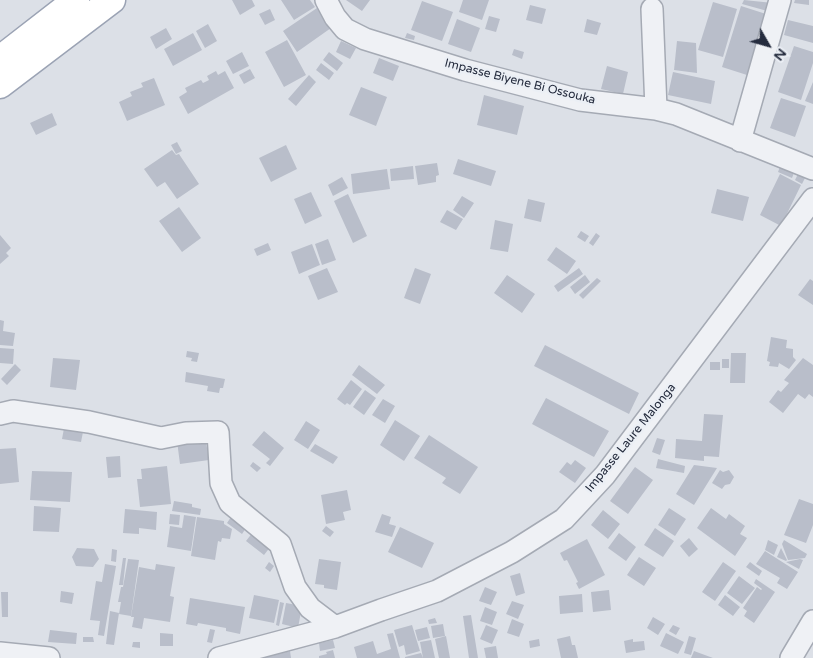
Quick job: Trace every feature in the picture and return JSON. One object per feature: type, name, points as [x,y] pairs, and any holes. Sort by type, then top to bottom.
[{"type":"main road","points":[[0,59],[76,0]]},
{"type":"main road","points":[[0,85],[112,0]]},
{"type":"street","name":"Impasse Biyene Bi Ossouka","points":[[326,0],[335,17],[346,29],[365,39],[465,70],[580,100],[656,109],[676,114],[813,169]]},
{"type":"street","points":[[740,141],[780,0]]},
{"type":"street","points":[[652,9],[656,109]]},
{"type":"street","name":"Impasse Laure Malonga","points":[[219,658],[335,627],[437,591],[512,552],[564,519],[605,475],[813,199]]},
{"type":"street","points":[[0,414],[13,412],[89,422],[161,438],[186,433],[218,432],[221,483],[230,503],[280,544],[295,587],[310,608],[335,627]]},
{"type":"street","points":[[791,658],[813,621]]},
{"type":"street","points":[[0,653],[48,658]]},
{"type":"building","points":[[232,0],[252,0],[255,6],[240,15]]},
{"type":"building","points":[[281,0],[310,0],[315,7],[294,20]]},
{"type":"building","points":[[346,0],[370,0],[362,11]]},
{"type":"building","points":[[463,0],[489,0],[482,20],[459,12]]},
{"type":"building","points":[[744,0],[773,3],[771,12],[742,4]]},
{"type":"building","points":[[795,0],[809,0],[809,5],[794,3]]},
{"type":"building","points":[[422,1],[453,12],[442,41],[411,30]]},
{"type":"building","points":[[713,2],[737,9],[723,57],[698,50]]},
{"type":"building","points":[[530,5],[546,9],[542,24],[526,20]]},
{"type":"building","points":[[741,6],[766,14],[747,75],[722,67]]},
{"type":"building","points":[[317,8],[331,28],[297,52],[283,31]]},
{"type":"building","points":[[270,9],[275,20],[265,25],[259,14]]},
{"type":"building","points":[[489,16],[500,19],[496,32],[485,29]]},
{"type":"building","points":[[457,19],[480,28],[471,52],[448,44]]},
{"type":"building","points":[[587,19],[601,23],[597,35],[584,32]]},
{"type":"building","points":[[788,20],[813,26],[813,43],[784,35]]},
{"type":"building","points":[[208,24],[217,41],[205,48],[196,31]]},
{"type":"building","points":[[166,28],[172,39],[156,49],[150,37]]},
{"type":"building","points":[[193,33],[202,50],[173,66],[164,49]]},
{"type":"building","points":[[407,33],[415,36],[414,40],[405,38]]},
{"type":"building","points":[[287,40],[306,75],[284,87],[265,52]]},
{"type":"building","points":[[341,41],[356,48],[350,59],[336,52]]},
{"type":"building","points":[[677,41],[696,43],[697,73],[674,70]]},
{"type":"building","points":[[794,46],[813,52],[813,63],[801,100],[778,92]]},
{"type":"building","points":[[514,49],[524,52],[522,59],[512,55]]},
{"type":"building","points":[[242,52],[249,66],[233,74],[226,61]]},
{"type":"building","points":[[329,52],[343,63],[337,71],[323,60]]},
{"type":"building","points":[[379,58],[399,66],[393,81],[373,73]]},
{"type":"building","points":[[321,63],[334,73],[329,80],[316,70]]},
{"type":"building","points":[[607,66],[628,72],[623,94],[601,89]]},
{"type":"building","points":[[250,69],[255,78],[244,84],[239,75]]},
{"type":"building","points":[[216,71],[218,75],[225,71],[234,88],[188,114],[179,97],[187,92],[185,88],[201,80],[203,83],[209,80],[207,76]]},
{"type":"building","points":[[673,72],[715,81],[711,104],[668,95]]},
{"type":"building","points":[[309,75],[316,82],[296,106],[288,99]]},
{"type":"building","points":[[154,78],[165,105],[127,121],[119,102],[132,96],[130,92],[143,87],[141,83]]},
{"type":"building","points":[[813,82],[813,104],[805,101]]},
{"type":"building","points":[[361,87],[387,97],[376,126],[349,115]]},
{"type":"building","points":[[484,95],[524,106],[517,135],[477,125]]},
{"type":"building","points":[[781,98],[806,106],[795,137],[770,128]]},
{"type":"building","points":[[52,113],[57,125],[36,135],[30,123]]},
{"type":"building","points":[[177,142],[182,151],[176,154],[171,145]]},
{"type":"building","points":[[286,145],[297,169],[271,182],[259,158]]},
{"type":"building","points":[[172,150],[176,155],[179,154],[199,184],[177,199],[165,182],[157,187],[144,169]]},
{"type":"building","points":[[458,159],[496,171],[491,186],[453,174]]},
{"type":"building","points":[[437,163],[439,175],[436,176],[436,182],[418,185],[415,166]]},
{"type":"building","points":[[781,164],[795,170],[792,178],[778,172]]},
{"type":"building","points":[[413,166],[414,179],[391,181],[390,169]]},
{"type":"building","points":[[387,169],[390,189],[353,194],[351,174]]},
{"type":"building","points":[[799,172],[806,176],[802,184],[795,180]]},
{"type":"building","points":[[780,174],[801,185],[781,226],[760,215]]},
{"type":"building","points":[[342,177],[348,188],[333,196],[328,185]]},
{"type":"building","points":[[717,189],[749,197],[743,221],[711,213]]},
{"type":"building","points":[[311,192],[322,216],[305,224],[294,199]]},
{"type":"building","points":[[348,194],[367,236],[353,243],[334,201]]},
{"type":"building","points":[[462,196],[474,203],[464,218],[453,210]]},
{"type":"building","points":[[528,199],[545,203],[541,222],[524,218]]},
{"type":"building","points":[[179,207],[201,238],[182,252],[159,221]]},
{"type":"building","points":[[447,210],[463,219],[456,230],[440,222]]},
{"type":"building","points":[[495,220],[513,224],[508,252],[490,249]]},
{"type":"building","points":[[581,231],[589,236],[585,242],[577,237]]},
{"type":"building","points":[[596,233],[600,236],[593,246],[589,243]]},
{"type":"building","points":[[0,235],[11,248],[6,253],[9,256],[0,264]]},
{"type":"building","points":[[328,239],[336,260],[322,265],[315,244]]},
{"type":"building","points":[[268,243],[271,250],[257,256],[254,249]]},
{"type":"building","points":[[312,244],[320,265],[299,274],[291,252]]},
{"type":"building","points":[[556,247],[576,261],[567,274],[547,260]]},
{"type":"building","points":[[327,268],[338,292],[318,300],[308,276]]},
{"type":"building","points":[[415,268],[431,274],[420,304],[404,298]]},
{"type":"building","points":[[579,268],[583,274],[558,292],[554,286]]},
{"type":"building","points":[[507,275],[535,294],[522,313],[494,293]]},
{"type":"building","points":[[585,275],[590,282],[575,294],[570,287]]},
{"type":"building","points":[[597,278],[601,281],[583,299],[579,295]]},
{"type":"building","points":[[810,279],[813,281],[813,305],[798,295]]},
{"type":"building","points":[[0,320],[4,321],[3,331],[15,333],[13,346],[0,345]]},
{"type":"building","points":[[771,337],[787,340],[786,348],[793,349],[793,357],[796,360],[789,369],[779,363],[778,367],[769,366],[770,362],[767,361]]},
{"type":"building","points":[[545,345],[639,393],[629,414],[534,366]]},
{"type":"building","points":[[0,348],[14,349],[13,364],[0,363]]},
{"type":"building","points":[[187,351],[199,353],[197,362],[191,361],[192,358],[186,357]]},
{"type":"building","points":[[731,353],[746,353],[745,383],[730,383]]},
{"type":"building","points":[[53,358],[80,360],[76,390],[50,387]]},
{"type":"building","points":[[803,358],[813,365],[813,397],[809,394],[805,399],[798,394],[783,413],[769,402],[778,390],[781,392],[789,383],[784,380]]},
{"type":"building","points":[[722,359],[729,359],[729,368],[722,368]]},
{"type":"building","points":[[710,362],[720,362],[720,370],[710,370]]},
{"type":"building","points":[[15,364],[21,370],[7,385],[1,379]]},
{"type":"building","points":[[359,365],[385,385],[377,394],[352,375]]},
{"type":"building","points":[[186,372],[225,379],[223,388],[220,388],[219,393],[207,391],[208,386],[185,382]]},
{"type":"building","points":[[351,380],[362,389],[350,405],[347,403],[345,405],[337,399]]},
{"type":"building","points":[[365,390],[376,398],[364,415],[353,407]]},
{"type":"building","points":[[546,398],[609,431],[594,457],[532,424]]},
{"type":"building","points":[[383,399],[395,406],[385,423],[372,415]]},
{"type":"building","points":[[704,414],[723,415],[719,457],[704,456],[704,461],[675,458],[676,439],[702,441]]},
{"type":"building","points":[[395,420],[420,436],[404,461],[380,445]]},
{"type":"building","points":[[306,421],[320,430],[308,449],[294,440]]},
{"type":"building","points":[[65,423],[84,427],[81,442],[62,439]]},
{"type":"building","points":[[264,431],[284,448],[270,466],[266,463],[270,459],[252,445]]},
{"type":"building","points":[[429,435],[478,467],[460,494],[442,483],[446,478],[414,458]]},
{"type":"building","points":[[205,436],[209,460],[180,464],[177,441]]},
{"type":"building","points":[[657,438],[665,440],[660,455],[652,452]]},
{"type":"building","points":[[315,444],[338,457],[333,464],[310,451]]},
{"type":"building","points":[[16,448],[19,482],[0,484],[0,449]]},
{"type":"building","points":[[120,456],[121,477],[108,478],[106,457]]},
{"type":"building","points":[[658,459],[685,466],[684,473],[656,468]]},
{"type":"building","points":[[575,460],[586,468],[575,483],[559,472],[567,462],[571,465]]},
{"type":"building","points":[[253,462],[261,468],[257,472],[250,466]]},
{"type":"building","points":[[694,465],[717,468],[694,505],[676,494]]},
{"type":"building","points":[[167,466],[171,504],[140,507],[137,479],[142,479],[141,469]]},
{"type":"building","points":[[635,467],[653,480],[628,514],[610,501]]},
{"type":"building","points":[[720,470],[723,472],[729,470],[734,477],[730,484],[725,485],[722,489],[712,483]]},
{"type":"building","points":[[32,471],[72,472],[70,502],[30,500]]},
{"type":"building","points":[[347,490],[351,510],[343,512],[345,520],[326,524],[321,495]]},
{"type":"building","points":[[799,499],[813,504],[813,525],[806,543],[784,535]]},
{"type":"building","points":[[174,501],[192,504],[192,507],[201,509],[200,515],[172,511]]},
{"type":"building","points":[[34,506],[61,508],[59,532],[33,531]]},
{"type":"building","points":[[669,508],[686,519],[675,536],[658,525]]},
{"type":"building","points":[[711,508],[726,519],[729,514],[745,526],[740,534],[747,538],[735,556],[697,528]]},
{"type":"building","points":[[125,509],[157,512],[156,530],[139,528],[139,534],[123,533]]},
{"type":"building","points":[[603,510],[620,524],[608,539],[591,525]]},
{"type":"building","points":[[170,514],[180,515],[179,525],[169,524]]},
{"type":"building","points":[[233,514],[248,525],[242,534],[227,523]]},
{"type":"building","points":[[382,514],[391,517],[389,524],[396,526],[392,537],[375,532]]},
{"type":"building","points":[[184,515],[196,517],[191,551],[167,547],[170,526],[182,528]]},
{"type":"building","points":[[197,517],[224,521],[224,524],[232,529],[230,539],[222,538],[221,542],[218,541],[215,560],[191,556]]},
{"type":"building","points":[[326,526],[334,532],[330,537],[322,531]]},
{"type":"building","points":[[400,527],[434,543],[422,568],[388,552]]},
{"type":"building","points":[[655,528],[674,541],[663,557],[644,545]]},
{"type":"building","points":[[253,532],[271,546],[264,555],[246,541]]},
{"type":"building","points":[[619,533],[636,547],[626,561],[608,548]]},
{"type":"building","points":[[689,538],[698,549],[689,557],[680,546]]},
{"type":"building","points":[[587,539],[605,575],[579,589],[576,583],[578,582],[567,560],[564,561],[560,553]]},
{"type":"building","points":[[768,540],[778,545],[774,555],[765,550]]},
{"type":"building","points":[[784,540],[807,554],[805,558],[788,560],[782,544]]},
{"type":"building","points":[[77,548],[94,549],[99,559],[93,567],[76,566],[72,557]]},
{"type":"building","points":[[781,548],[787,560],[786,561],[777,557]]},
{"type":"building","points":[[112,549],[117,550],[116,562],[111,561]]},
{"type":"building","points":[[765,551],[798,572],[787,589],[777,583],[780,578],[756,564]]},
{"type":"building","points":[[639,557],[656,568],[644,586],[627,575]]},
{"type":"building","points":[[123,558],[126,558],[123,585],[119,585]]},
{"type":"building","points":[[128,559],[139,560],[131,616],[119,614],[121,602],[118,602]]},
{"type":"building","points":[[319,559],[341,562],[337,590],[315,584]]},
{"type":"building","points":[[803,560],[799,569],[786,562]]},
{"type":"building","points":[[269,562],[274,566],[270,572],[265,568]]},
{"type":"building","points":[[723,562],[736,571],[715,601],[702,592]]},
{"type":"building","points":[[750,562],[762,571],[759,576],[746,567]]},
{"type":"building","points":[[105,564],[116,566],[104,636],[98,635],[100,621],[90,620],[96,581],[102,582]]},
{"type":"building","points":[[156,564],[175,567],[170,596],[174,597],[170,622],[144,618],[142,629],[132,627],[134,617],[131,617],[139,567],[155,570]]},
{"type":"building","points":[[520,573],[525,593],[516,596],[510,576]]},
{"type":"building","points":[[739,576],[755,588],[742,604],[727,593]]},
{"type":"building","points":[[756,579],[775,592],[754,623],[744,616],[747,611],[743,608],[757,587],[762,589],[754,583]]},
{"type":"building","points":[[485,587],[497,592],[491,605],[479,601]]},
{"type":"building","points":[[609,590],[611,610],[593,612],[591,592]]},
{"type":"building","points":[[61,591],[74,593],[72,604],[60,602]]},
{"type":"building","points":[[1,592],[8,592],[8,617],[2,617]]},
{"type":"building","points":[[582,594],[583,612],[560,614],[559,596]]},
{"type":"building","points":[[254,595],[279,600],[274,623],[249,618]]},
{"type":"building","points":[[725,595],[740,607],[733,616],[718,605]]},
{"type":"building","points":[[190,598],[245,607],[240,634],[226,631],[226,628],[198,623],[197,626],[186,624]]},
{"type":"building","points":[[512,601],[524,605],[518,619],[506,614]]},
{"type":"building","points":[[280,602],[284,603],[279,626],[276,625]]},
{"type":"building","points":[[286,603],[302,606],[298,628],[282,624]]},
{"type":"building","points":[[485,607],[497,612],[492,625],[480,621]]},
{"type":"building","points":[[110,611],[119,613],[114,645],[106,644]]},
{"type":"building","points":[[471,615],[478,658],[469,658],[463,616]]},
{"type":"building","points":[[653,617],[665,624],[658,635],[647,628]]},
{"type":"building","points":[[435,618],[437,623],[429,624],[428,620]]},
{"type":"building","points":[[512,619],[524,624],[519,637],[507,633]]},
{"type":"building","points":[[443,624],[445,636],[433,638],[431,626]]},
{"type":"building","points":[[412,625],[420,651],[406,655],[404,645],[399,647],[394,630]]},
{"type":"building","points":[[486,625],[498,630],[492,644],[480,639]]},
{"type":"building","points":[[673,625],[680,628],[676,635],[669,631]]},
{"type":"building","points":[[427,627],[430,638],[418,641],[415,630]]},
{"type":"building","points":[[210,629],[215,630],[212,643],[207,642]]},
{"type":"building","points":[[50,630],[77,633],[76,644],[48,642]]},
{"type":"building","points":[[160,633],[173,634],[173,646],[160,646]]},
{"type":"building","points":[[393,633],[400,658],[357,658],[354,647],[373,641],[377,654],[391,649],[387,634]]},
{"type":"building","points":[[666,633],[684,642],[678,654],[660,646]]},
{"type":"building","points":[[446,636],[450,658],[439,658],[435,639]]},
{"type":"building","points":[[570,636],[572,645],[575,645],[578,658],[561,658],[557,639]]},
{"type":"building","points":[[689,636],[696,638],[691,655],[684,653]]},
{"type":"building","points":[[83,637],[93,637],[94,642],[83,642]]},
{"type":"building","points":[[539,639],[540,646],[530,648],[529,641]]},
{"type":"building","points":[[633,639],[633,642],[644,641],[645,650],[626,653],[624,641]]},
{"type":"building","points":[[333,640],[335,648],[320,651],[319,643]]},
{"type":"building","points":[[431,640],[435,658],[423,658],[420,642]]},
{"type":"building","points":[[133,642],[140,642],[140,648],[132,647]]},
{"type":"building","points":[[496,646],[498,658],[486,658],[484,648]]},
{"type":"building","points":[[333,650],[335,658],[319,658],[319,656],[327,654],[326,652]]},
{"type":"building","points":[[290,651],[291,658],[266,658],[266,657]]},
{"type":"building","points":[[694,651],[713,658],[691,658]]},
{"type":"building","points":[[421,653],[423,658],[405,658],[405,657]]}]
